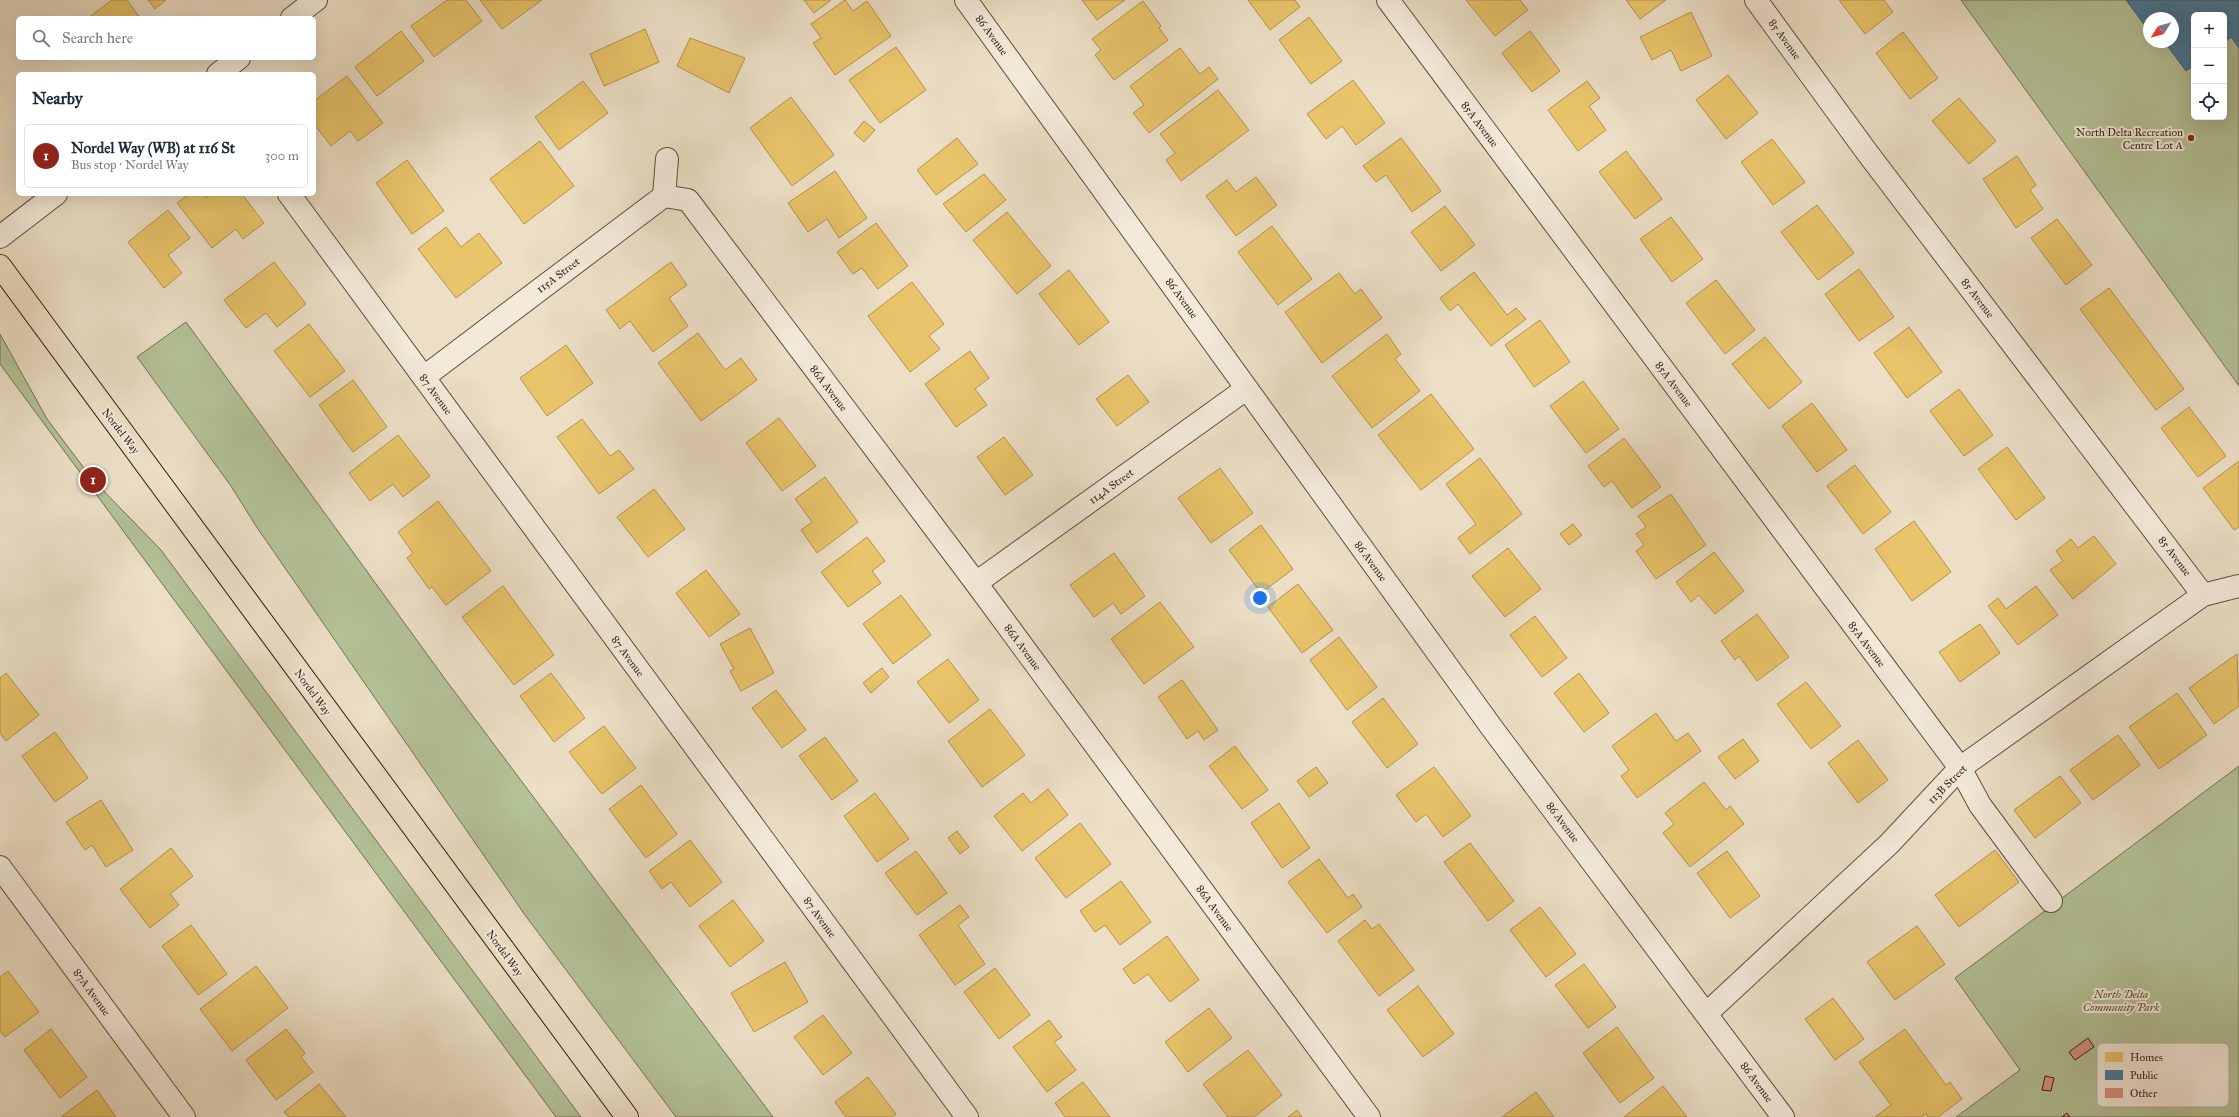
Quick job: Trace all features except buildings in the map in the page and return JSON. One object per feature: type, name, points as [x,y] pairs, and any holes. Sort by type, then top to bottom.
[{"type":"main road","name":"Nordel Way","points":[[0,266],[627,1117]]},
{"type":"street","points":[[295,16],[316,0]]},
{"type":"street","name":"86 Avenue","points":[[966,0],[1492,728],[1707,1013],[1783,1117]]},
{"type":"street","name":"85A Avenue","points":[[1388,0],[1960,768],[1980,806],[2052,901]]},
{"type":"street","name":"85 Avenue","points":[[1756,0],[1866,151],[2203,595]]},
{"type":"street","points":[[221,72],[236,60]]},
{"type":"street","points":[[664,196],[667,159]]},
{"type":"street","points":[[0,237],[53,196]]},
{"type":"street","name":"87 Avenue","points":[[290,196],[967,1117]]},
{"type":"street","name":"115A Street","points":[[424,377],[664,196]]},
{"type":"street","name":"86A Avenue","points":[[664,196],[688,200],[976,583],[1369,1117]]},
{"type":"street","name":"114A Street","points":[[976,583],[1246,389]]},
{"type":"street","name":"113B Street","points":[[1707,1013],[1889,844],[1960,768],[2203,595],[2239,586]]},
{"type":"street","name":"87A Avenue","points":[[0,867],[184,1117]]},
{"type":"green space","points":[[1961,0],[2239,0],[2239,386]]},
{"type":"green space","points":[[186,322],[445,679],[773,1117],[676,1117],[525,915],[256,526],[231,486],[137,357]]},
{"type":"green space","points":[[0,334],[47,419],[93,480],[161,550],[581,1117],[556,1117],[0,364]]},
{"type":"green space","name":"North Delta Community Park","points":[[2239,766],[2239,1117],[1956,1117],[2020,1070],[1955,978]]},
{"type":"place","name":"North Delta Recreation Centre Lot A","points":[[2191,138]]},
{"type":"place","name":"Nordel Way (WB) at 116 St","points":[[93,480]]}]
